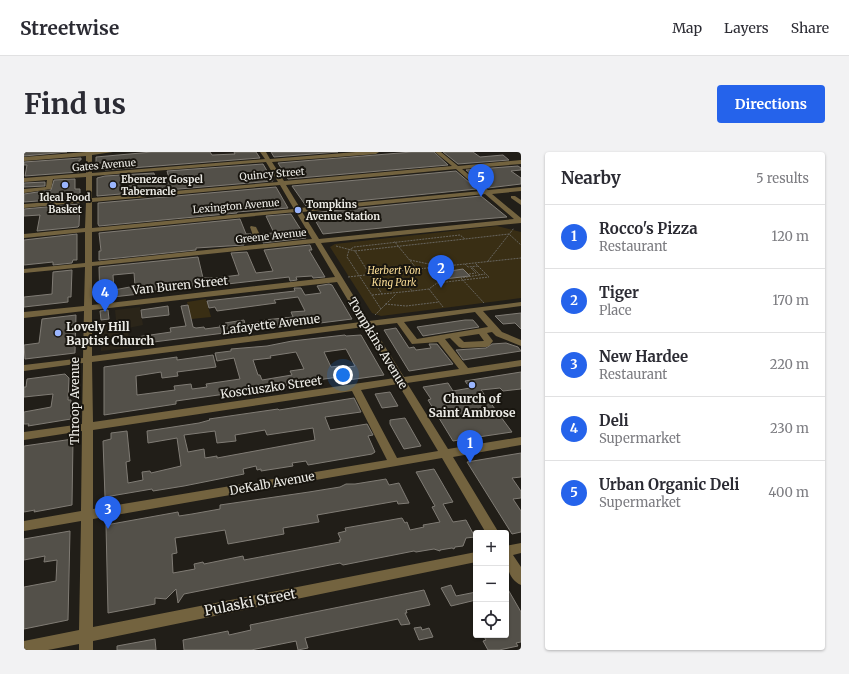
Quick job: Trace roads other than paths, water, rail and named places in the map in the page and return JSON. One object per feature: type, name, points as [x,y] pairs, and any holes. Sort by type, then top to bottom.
[{"type":"street","points":[[24,159],[110,152]]},
{"type":"street","name":"Tompkins Avenue","points":[[263,152],[317,241],[344,278],[370,321],[402,381],[492,530]]},
{"type":"street","name":"Gates Avenue","points":[[24,180],[376,152]]},
{"type":"street","points":[[438,152],[520,221]]},
{"type":"street","name":"Throop Avenue","points":[[86,650],[89,153]]},
{"type":"street","points":[[354,154],[360,159]]},
{"type":"street","name":"Quincy Street","points":[[24,206],[521,162]]},
{"type":"street","points":[[24,191],[49,188],[50,178]]},
{"type":"street","name":"Lexington Avenue","points":[[24,236],[521,189]]},
{"type":"street","points":[[513,197],[521,203]]},
{"type":"street","name":"Greene Avenue","points":[[24,272],[520,221]]},
{"type":"street","points":[[253,227],[259,241]]},
{"type":"street","name":"Van Buren Street","points":[[24,315],[344,278]]},
{"type":"street","name":"Lafayette Avenue","points":[[24,368],[370,321],[399,320],[521,304]]},
{"type":"street","points":[[477,310],[499,334],[521,343]]},
{"type":"street","points":[[399,320],[415,342],[494,329]]},
{"type":"street","points":[[453,336],[462,346],[486,344],[489,341],[481,331]]},
{"type":"street","points":[[440,339],[466,372]]},
{"type":"street","name":"Kosciuszko Street","points":[[24,436],[521,364]]},
{"type":"street","points":[[355,388],[394,463]]},
{"type":"street","name":"DeKalb Avenue","points":[[24,526],[521,442]]},
{"type":"street","points":[[509,551],[521,548]]},
{"type":"street","points":[[509,557],[521,579]]},
{"type":"street","name":"Pulaski Street","points":[[24,648],[473,558]]},
{"type":"place","name":"Ideal Food Basket","points":[[65,185]]},
{"type":"place","name":"Ebenezer Gospel Tabernacle","points":[[113,185]]},
{"type":"place","name":"Urban Organic Deli","points":[[481,197]]},
{"type":"place","name":"Tompkins Avenue Station","points":[[298,210]]},
{"type":"place","name":"Tiger","points":[[441,288]]},
{"type":"place","name":"Deli","points":[[105,312]]},
{"type":"place","name":"Lovely Hill Baptist Church","points":[[58,333]]},
{"type":"place","name":"Church of Saint Ambrose","points":[[472,385]]},
{"type":"place","name":"Rocco's Pizza","points":[[470,463]]},
{"type":"place","name":"New Hardee","points":[[108,529]]},
{"type":"park label","name":"Herbert Von King Park","points":[[394,276]]}]
